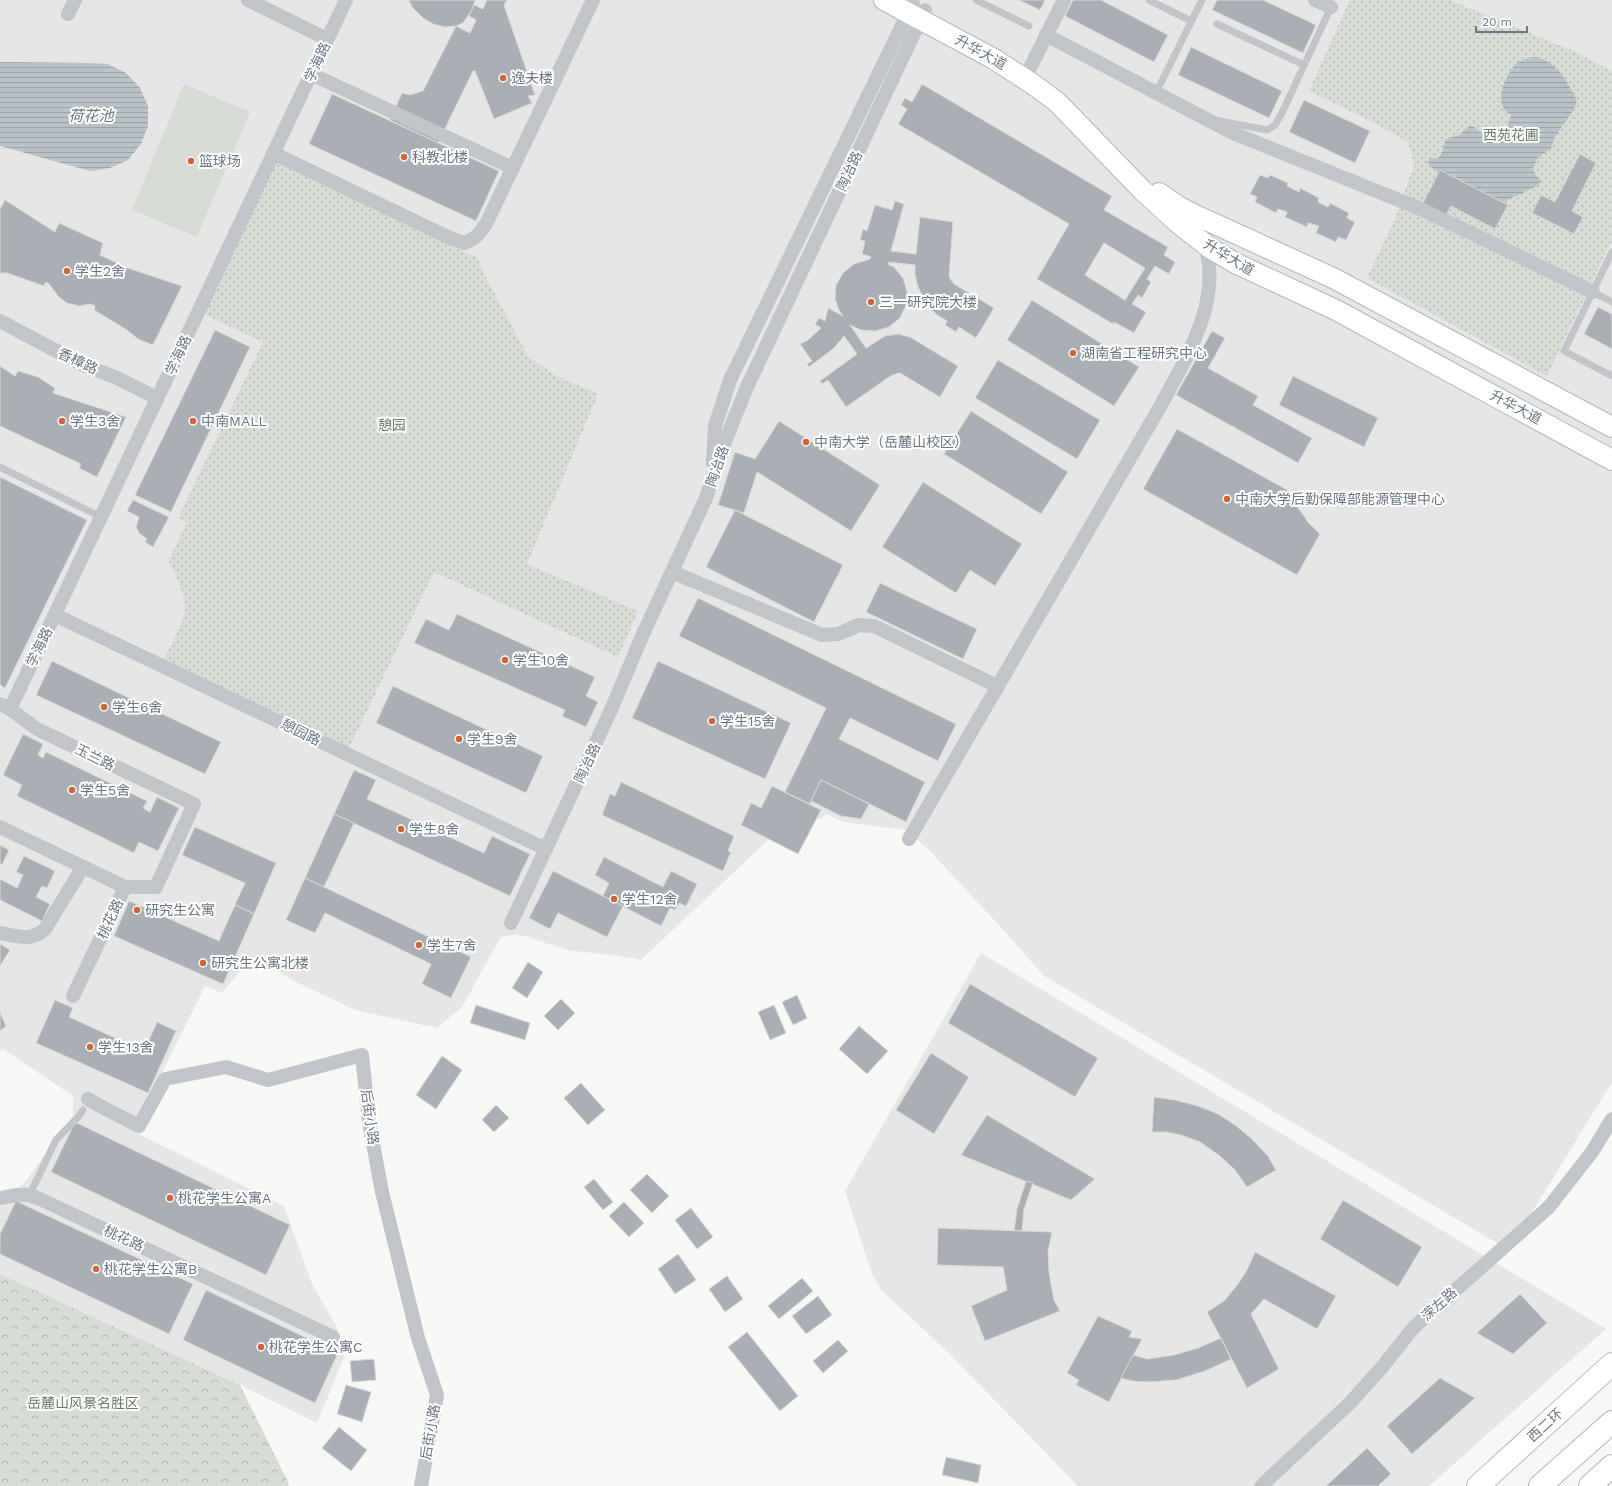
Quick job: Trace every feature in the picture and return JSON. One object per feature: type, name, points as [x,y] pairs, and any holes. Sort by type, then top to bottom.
[{"type":"main road","name":"西二环","points":[[1478,1486],[1612,1364]]},
{"type":"main road","points":[[1540,1486],[1612,1422]]},
{"type":"main road","points":[[1590,1486],[1612,1466]]},
{"type":"street","points":[[68,14],[75,0]]},
{"type":"street","points":[[248,0],[327,39]]},
{"type":"street","name":"学海路","points":[[5,707],[55,615],[346,0]]},
{"type":"street","points":[[273,153],[464,243],[473,240],[480,233],[513,168],[593,0]]},
{"type":"street","name":"升华大道","points":[[884,0],[915,9],[1052,85],[1159,193],[1178,206],[1333,278],[1612,427]]},
{"type":"street","points":[[1028,73],[1064,0]]},
{"type":"street","points":[[1315,0],[1332,8]]},
{"type":"street","name":"陶冶路","points":[[511,923],[611,710],[643,634],[706,498],[713,473],[715,426],[730,380],[915,9]]},
{"type":"street","points":[[1046,36],[1233,134],[1421,209],[1593,292]]},
{"type":"street","name":"升华大道","points":[[1028,73],[1143,191],[1178,223],[1204,243],[1235,263],[1336,310],[1612,460]]},
{"type":"street","points":[[310,74],[513,168]]},
{"type":"street","points":[[909,839],[1188,356],[1204,315],[1208,293],[1209,264],[1204,243],[1193,214]]},
{"type":"street","name":"香樟路","points":[[0,321],[81,364],[115,377],[157,398]]},
{"type":"street","points":[[672,572],[822,635],[838,634],[859,625],[874,626],[997,686]]},
{"type":"street","name":"憩园路","points":[[55,615],[546,849]]},
{"type":"street","name":"玉兰路","points":[[5,707],[37,729],[194,804]]},
{"type":"street","name":"桃花路","points":[[73,996],[124,887],[156,887],[194,804]]},
{"type":"street","points":[[0,827],[124,887]]},
{"type":"street","points":[[0,933],[33,938],[40,935],[83,867]]},
{"type":"street","name":"后街小路","points":[[85,1104],[100,1106],[139,1126],[165,1079],[226,1067],[268,1080],[362,1055],[369,1122],[382,1192],[418,1338],[437,1395],[421,1486]]},
{"type":"street","name":"溁左路","points":[[1261,1486],[1350,1403],[1383,1366],[1414,1327],[1549,1207],[1592,1152],[1612,1119]]},
{"type":"street","points":[[0,1198],[19,1194],[30,1194]]},
{"type":"street","name":"桃花路","points":[[30,1194],[333,1337]]},
{"type":"lane","points":[[976,0],[1029,26]]},
{"type":"lane","points":[[1150,0],[1191,21]]},
{"type":"lane","points":[[1156,93],[1202,0]]},
{"type":"lane","points":[[1204,118],[1268,130],[1275,124],[1282,114],[1332,8]]},
{"type":"lane","points":[[1217,24],[1304,65]]},
{"type":"lane","points":[[1612,252],[1564,351],[1612,376]]},
{"type":"lane","points":[[1593,292],[1612,302]]},
{"type":"lane","points":[[0,467],[101,517]]},
{"type":"lane","points":[[30,1194],[56,1140],[79,1116],[85,1104]]},
{"type":"shaded area","name":"中南大学（岳麓山校区）","points":[[0,0],[1612,0],[1612,1082],[1509,1250],[1044,976],[928,849],[906,830],[843,822],[826,814],[821,819],[816,819],[798,854],[769,839],[641,960],[567,950],[518,934],[501,937],[462,1007],[437,1028],[355,1010],[294,981],[264,962],[245,965],[222,993],[205,986],[133,1131],[284,1206],[312,1284],[337,1327],[344,1357],[317,1423],[240,1385],[0,1274],[0,1206],[25,1182],[73,1116],[73,1096],[3,1049],[0,1051]]},
{"type":"shaded area","points":[[981,953],[1606,1329],[1429,1486],[1078,1486],[949,1353],[881,1290],[872,1274],[845,1191]]},
{"type":"green space","name":"西苑花圃","points":[[1350,0],[1449,0],[1573,51],[1612,71],[1612,240],[1547,376],[1367,278],[1395,219],[1414,165],[1408,142],[1371,121],[1309,91]]},
{"type":"green space","name":"篮球场","points":[[184,84],[250,112],[197,237],[132,210]]},
{"type":"green space","name":"憩园","points":[[271,159],[477,258],[485,276],[528,356],[554,375],[598,394],[527,564],[638,611],[618,657],[434,572],[346,754],[161,665],[176,636],[185,613],[183,595],[169,560],[187,522],[178,518],[263,342],[198,311]]},
{"type":"green space","name":"岳麓山风景名胜区","points":[[0,1274],[240,1385],[289,1484],[288,1486],[0,1486]]},
{"type":"water","points":[[1535,57],[1550,63],[1561,73],[1577,101],[1574,109],[1555,137],[1551,148],[1537,159],[1533,168],[1536,176],[1542,181],[1535,187],[1503,202],[1440,170],[1438,173],[1429,166],[1428,162],[1430,158],[1438,159],[1446,139],[1460,135],[1465,129],[1472,126],[1484,135],[1494,138],[1499,137],[1508,124],[1511,115],[1505,110],[1501,97],[1506,78],[1517,63]]},
{"type":"water","name":"荷花池","points":[[0,62],[108,64],[126,73],[140,88],[148,106],[148,126],[141,144],[128,160],[110,168],[90,171],[0,146]]},
{"type":"building","points":[[409,0],[475,0],[472,10],[463,23],[456,26],[445,27],[433,24],[423,18],[412,7]]},
{"type":"building","name":"逸夫楼","points":[[487,0],[507,0],[504,5],[535,95],[528,96],[532,103],[494,119],[475,71],[473,71],[438,143],[390,120],[402,93],[410,95],[423,91],[456,26],[470,33],[476,20],[469,16],[474,5],[483,9]]},
{"type":"building","points":[[1019,0],[1045,0],[1040,10]]},
{"type":"building","points":[[1073,0],[1101,0],[1168,35],[1154,62],[1065,16]]},
{"type":"building","points":[[1217,0],[1263,0],[1316,25],[1303,53],[1212,10]]},
{"type":"building","points":[[1191,47],[1282,91],[1269,118],[1178,75]]},
{"type":"building","points":[[922,84],[1112,196],[1104,210],[1168,247],[1164,255],[1175,262],[1169,274],[1155,266],[1147,279],[1151,282],[1142,298],[1138,295],[1132,304],[1146,312],[1134,333],[1114,322],[1113,324],[1037,279],[1069,224],[898,124],[907,109],[901,105],[905,98],[912,102]],"holes":[[[1104,243],[1145,268],[1125,300],[1085,275]]]},
{"type":"building","name":"科教北楼","points":[[332,94],[499,171],[476,221],[309,144]]},
{"type":"building","points":[[1304,100],[1370,131],[1355,163],[1289,132]]},
{"type":"building","points":[[1580,154],[1596,163],[1572,211],[1583,217],[1574,234],[1532,213],[1541,195],[1555,202]]},
{"type":"building","points":[[1440,170],[1508,205],[1495,229],[1451,206],[1446,215],[1423,203]]},
{"type":"building","points":[[1260,175],[1268,178],[1270,175],[1288,183],[1287,186],[1299,192],[1300,188],[1319,198],[1318,202],[1328,207],[1330,203],[1349,213],[1347,218],[1355,222],[1346,240],[1338,237],[1336,242],[1316,233],[1319,226],[1308,223],[1307,227],[1285,217],[1287,212],[1278,209],[1276,213],[1255,202],[1257,197],[1250,194]]},
{"type":"building","name":"学生2舍","points":[[5,200],[55,232],[59,223],[103,243],[100,255],[128,268],[182,286],[153,345],[138,339],[127,330],[94,310],[95,306],[91,304],[79,306],[67,303],[58,296],[46,282],[44,286],[7,273],[0,273],[0,209]]},
{"type":"building","name":"三一研究院大楼","points":[[895,201],[904,204],[891,251],[916,254],[920,217],[953,222],[949,276],[954,284],[994,308],[976,338],[959,327],[956,332],[945,325],[947,321],[937,315],[927,305],[918,287],[915,275],[915,265],[889,262],[888,264],[894,267],[903,278],[907,291],[906,305],[900,318],[889,327],[875,331],[861,330],[850,325],[866,348],[885,336],[898,334],[910,337],[958,366],[940,397],[900,373],[892,375],[846,407],[828,380],[822,384],[820,381],[857,354],[844,336],[834,348],[809,367],[807,364],[812,361],[800,344],[808,340],[821,328],[815,324],[819,318],[825,321],[828,308],[843,316],[835,299],[836,285],[843,273],[854,264],[870,259],[871,257],[862,254],[865,241],[860,240],[863,229],[867,231],[875,205],[892,210]]},
{"type":"building","name":"湖南省工程研究中心","points":[[1032,300],[1139,367],[1114,406],[1007,340]]},
{"type":"building","points":[[1598,307],[1612,314],[1612,349],[1584,334]]},
{"type":"building","name":"中南MALL","points":[[215,330],[250,347],[171,512],[135,495]]},
{"type":"building","points":[[1212,331],[1225,338],[1208,368],[1258,396],[1253,405],[1312,438],[1298,463],[1176,395]]},
{"type":"building","name":"湖南省工程研究中心","points":[[998,360],[1100,420],[1077,459],[975,398]]},
{"type":"building","name":"学生3舍","points":[[0,366],[15,376],[18,371],[38,377],[55,388],[53,393],[126,417],[97,477],[79,468],[81,464],[0,426]]},
{"type":"building","points":[[1293,376],[1378,418],[1364,447],[1279,405]]},
{"type":"building","points":[[971,411],[1068,472],[1041,514],[944,454]]},
{"type":"building","points":[[779,421],[880,485],[851,531],[757,472],[744,513],[718,505],[735,452],[755,459]]},
{"type":"building","name":"中南大学后勤保障部能源管理中心","points":[[1177,429],[1291,492],[1297,506],[1308,522],[1320,534],[1297,575],[1143,489]]},
{"type":"building","points":[[0,477],[87,520],[5,688],[0,685]]},
{"type":"building","points":[[923,482],[1022,544],[995,586],[970,570],[956,593],[882,547]]},
{"type":"building","points":[[133,500],[169,517],[153,547],[145,542],[147,539],[139,533],[136,527],[139,517],[127,511]]},
{"type":"building","points":[[735,510],[843,565],[814,622],[706,567]]},
{"type":"building","points":[[880,583],[977,629],[963,659],[866,612]]},
{"type":"building","points":[[698,598],[956,724],[938,761],[850,718],[839,739],[925,782],[906,822],[821,780],[810,804],[785,792],[826,708],[679,636]]},
{"type":"building","name":"学生10舍","points":[[457,614],[595,677],[586,696],[598,702],[586,727],[562,716],[565,710],[414,643],[426,619],[449,630]]},
{"type":"building","name":"学生6舍","points":[[52,661],[221,742],[205,774],[36,695]]},
{"type":"building","name":"学生15舍","points":[[658,661],[791,723],[765,779],[632,718]]},
{"type":"building","name":"学生9舍","points":[[393,686],[543,756],[526,793],[376,723]]},
{"type":"building","name":"学生5舍","points":[[23,734],[43,744],[38,755],[43,758],[46,752],[147,801],[143,808],[150,812],[157,797],[179,808],[158,851],[139,842],[134,853],[17,796],[22,785],[3,775]]},
{"type":"building","name":"学生8舍","points":[[354,770],[376,780],[367,799],[484,853],[492,836],[530,854],[510,896],[334,814]]},
{"type":"building","points":[[821,780],[869,804],[861,819],[841,816],[811,801]]},
{"type":"building","points":[[621,782],[734,836],[728,851],[731,852],[723,871],[602,815],[610,794],[615,796]]},
{"type":"building","points":[[772,786],[821,810],[798,854],[741,825],[751,803],[761,808]]},
{"type":"building","points":[[334,814],[354,823],[324,887],[305,878]]},
{"type":"building","name":"研究生公寓","points":[[195,827],[276,863],[223,984],[114,936],[129,901],[219,941],[245,883],[182,855]]},
{"type":"building","points":[[195,827],[276,863],[254,914],[235,905],[245,883],[182,855]]},
{"type":"building","points":[[0,845],[9,850],[2,865],[0,863]]},
{"type":"building","points":[[24,856],[55,871],[47,888],[42,886],[36,897],[50,904],[42,921],[0,900],[0,879],[17,888],[23,875],[16,872]]},
{"type":"building","name":"学生12舍","points":[[604,857],[663,887],[671,871],[697,884],[686,906],[679,903],[675,910],[670,908],[661,926],[623,906],[607,937],[558,913],[550,929],[529,918],[553,871],[603,896],[609,883],[595,875]]},
{"type":"building","points":[[604,857],[663,887],[671,871],[697,884],[686,906],[679,903],[675,910],[670,908],[661,926],[603,896],[609,883],[595,875]]},
{"type":"building","points":[[553,871],[623,906],[607,937],[558,913],[550,929],[529,918]]},
{"type":"building","name":"学生7舍","points":[[305,878],[471,957],[451,998],[422,984],[431,964],[325,913],[315,933],[286,920]]},
{"type":"building","name":"研究生公寓","points":[[129,901],[219,941],[235,905],[254,914],[223,984],[114,936]]},
{"type":"building","points":[[0,944],[10,950],[0,966]]},
{"type":"building","points":[[528,962],[543,972],[527,998],[512,988]]},
{"type":"building","points":[[970,984],[1098,1058],[1075,1097],[948,1023]]},
{"type":"building","points":[[797,995],[807,1018],[793,1025],[782,1002]]},
{"type":"building","points":[[561,999],[575,1013],[558,1030],[544,1016]]},
{"type":"building","name":"学生13舍","points":[[55,1000],[73,1008],[69,1017],[144,1051],[157,1022],[176,1031],[148,1093],[36,1043]]},
{"type":"building","points":[[476,1005],[530,1023],[525,1040],[470,1023]]},
{"type":"building","points":[[774,1005],[786,1033],[770,1040],[758,1012]]},
{"type":"building","points":[[0,1012],[6,1026],[0,1031]]},
{"type":"building","points":[[859,1026],[888,1051],[867,1074],[839,1049]]},
{"type":"building","points":[[931,1053],[969,1077],[934,1134],[896,1110]]},
{"type":"building","points":[[442,1056],[462,1070],[436,1109],[416,1095]]},
{"type":"building","points":[[581,1083],[605,1110],[588,1125],[564,1098]]},
{"type":"building","points":[[1154,1097],[1175,1100],[1198,1106],[1218,1114],[1235,1125],[1252,1139],[1268,1156],[1276,1170],[1247,1187],[1235,1170],[1220,1156],[1200,1142],[1181,1135],[1166,1132],[1152,1132]]},
{"type":"building","points":[[496,1105],[509,1118],[494,1132],[482,1120]]},
{"type":"building","points":[[987,1115],[1095,1179],[1071,1200],[961,1155]]},
{"type":"building","name":"桃花学生公寓A","points":[[75,1122],[290,1225],[266,1275],[51,1172]]},
{"type":"building","points":[[647,1174],[669,1196],[652,1213],[630,1190]]},
{"type":"building","points":[[594,1179],[613,1202],[603,1210],[584,1187]]},
{"type":"building","points":[[1026,1181],[1033,1183],[1024,1209],[1022,1231],[1014,1231],[1017,1209]]},
{"type":"building","points":[[1343,1200],[1422,1247],[1398,1287],[1320,1239]]},
{"type":"building","name":"桃花学生公寓B","points":[[16,1201],[193,1284],[169,1334],[0,1254],[0,1234]]},
{"type":"building","points":[[624,1202],[644,1223],[629,1237],[609,1216]]},
{"type":"building","points":[[691,1208],[713,1237],[697,1249],[675,1220]]},
{"type":"building","points":[[938,1228],[1052,1232],[1048,1251],[1049,1272],[1054,1300],[1060,1311],[985,1341],[971,1306],[1007,1290],[1003,1267],[937,1265]]},
{"type":"building","points":[[1255,1252],[1336,1296],[1317,1329],[1264,1299],[1251,1314],[1279,1369],[1247,1388],[1207,1312],[1224,1301],[1238,1284],[1247,1270]]},
{"type":"building","points":[[678,1254],[696,1280],[675,1294],[658,1269]]},
{"type":"building","points":[[727,1276],[743,1299],[725,1312],[709,1289]]},
{"type":"building","points":[[802,1278],[813,1291],[779,1319],[768,1306]]},
{"type":"building","name":"桃花学生公寓C","points":[[206,1290],[338,1353],[315,1403],[183,1340]]},
{"type":"building","points":[[1520,1294],[1547,1323],[1513,1354],[1477,1333]]},
{"type":"building","points":[[818,1296],[832,1315],[806,1334],[792,1316]]},
{"type":"building","points":[[1098,1316],[1132,1331],[1129,1337],[1142,1339],[1109,1402],[1076,1385],[1079,1380],[1067,1373]]},
{"type":"building","points":[[747,1332],[798,1396],[780,1411],[728,1347]]},
{"type":"building","points":[[1221,1338],[1231,1359],[1205,1371],[1176,1380],[1149,1382],[1132,1381],[1121,1378],[1133,1355],[1148,1359],[1174,1355],[1198,1348]]},
{"type":"building","points":[[838,1340],[848,1351],[823,1373],[813,1361]]},
{"type":"building","points":[[374,1359],[376,1380],[352,1382],[350,1361]]},
{"type":"building","points":[[1440,1378],[1475,1398],[1412,1454],[1387,1426]]},
{"type":"building","points":[[346,1385],[371,1392],[362,1422],[337,1414]]},
{"type":"building","points":[[339,1427],[367,1450],[351,1471],[322,1448]]},
{"type":"building","points":[[1367,1448],[1391,1474],[1378,1486],[1326,1486]]},
{"type":"building","points":[[946,1457],[981,1465],[978,1483],[942,1475]]},
{"type":"place","name":"逸夫楼","points":[[503,78]]},
{"type":"place","name":"科教北楼","points":[[404,157]]},
{"type":"place","name":"篮球场","points":[[191,161]]},
{"type":"place","name":"学生2舍","points":[[67,271]]},
{"type":"place","name":"三一研究院大楼","points":[[871,302]]},
{"type":"place","name":"湖南省工程研究中心","points":[[1073,353]]},
{"type":"place","name":"学生3舍","points":[[62,421]]},
{"type":"place","name":"中南MALL","points":[[193,421]]},
{"type":"place","name":"中南大学（岳麓山校区）","points":[[806,442]]},
{"type":"place","name":"中南大学后勤保障部能源管理中心","points":[[1227,499]]},
{"type":"place","name":"学生10舍","points":[[505,660]]},
{"type":"place","name":"学生6舍","points":[[104,707]]},
{"type":"place","name":"学生15舍","points":[[712,721]]},
{"type":"place","name":"学生9舍","points":[[459,739]]},
{"type":"place","name":"学生5舍","points":[[72,790]]},
{"type":"place","name":"学生8舍","points":[[401,829]]},
{"type":"place","name":"学生12舍","points":[[614,899]]},
{"type":"place","name":"研究生公寓","points":[[137,910]]},
{"type":"place","name":"学生7舍","points":[[419,945]]},
{"type":"place","name":"研究生公寓北楼","points":[[203,963]]},
{"type":"place","name":"学生13舍","points":[[90,1047]]},
{"type":"place","name":"桃花学生公寓A","points":[[170,1198]]},
{"type":"place","name":"桃花学生公寓B","points":[[96,1269]]},
{"type":"place","name":"桃花学生公寓C","points":[[261,1347]]}]
